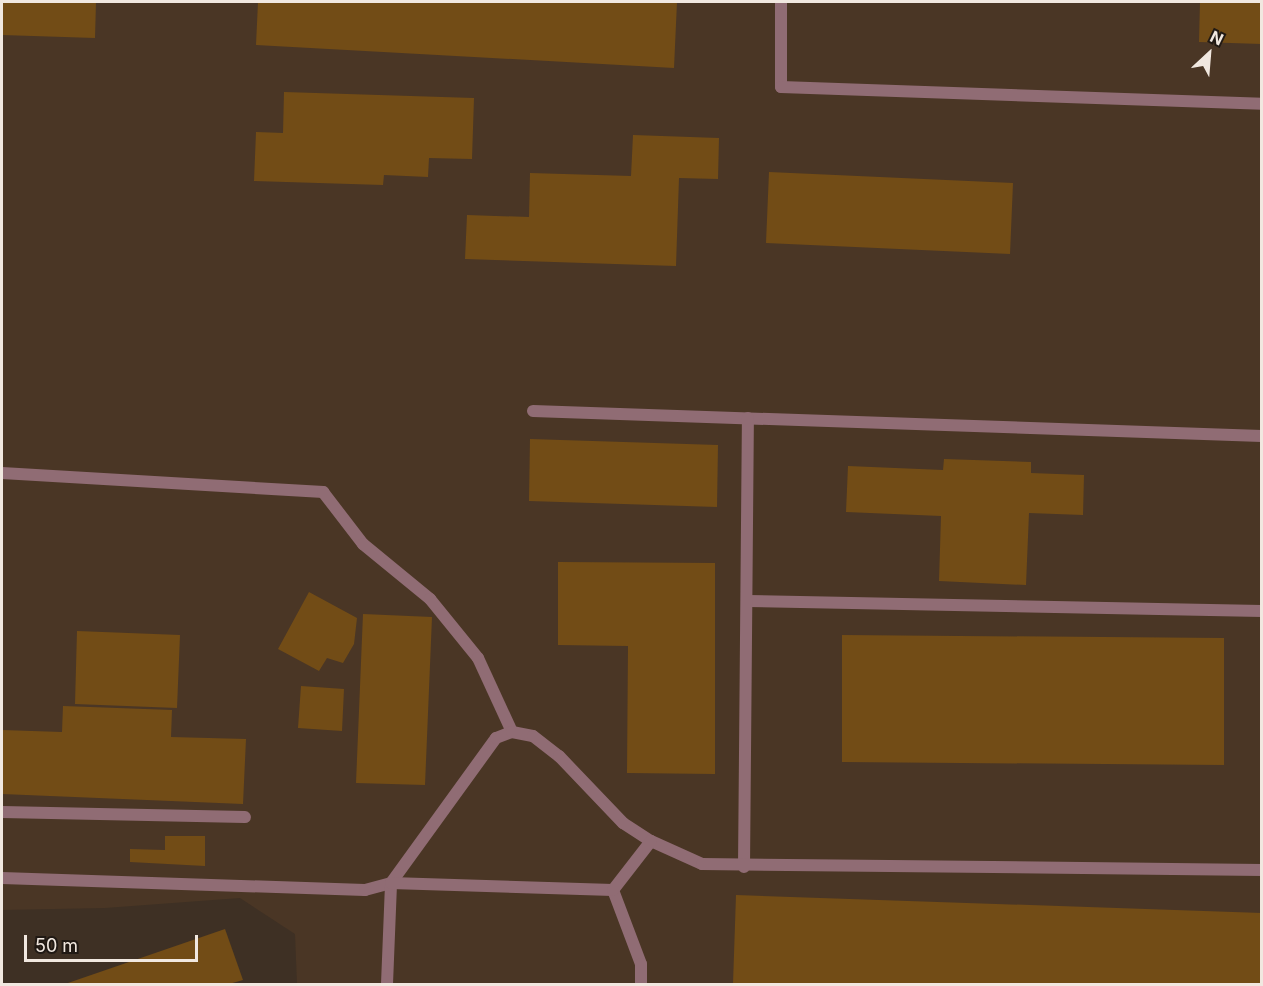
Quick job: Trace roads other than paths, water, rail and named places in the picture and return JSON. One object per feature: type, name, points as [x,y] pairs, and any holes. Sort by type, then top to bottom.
[{"type":"lane","points":[[781,2],[781,87],[1262,104]]},
{"type":"lane","points":[[533,411],[1262,436]]},
{"type":"lane","points":[[744,867],[748,418]]},
{"type":"lane","points":[[2,473],[323,492],[363,544],[430,599],[478,658],[512,732]]},
{"type":"lane","points":[[747,601],[1262,611]]},
{"type":"lane","points":[[387,984],[390,883],[496,738],[512,732],[533,736],[559,756],[623,823],[651,841],[702,864],[744,867],[1262,870]]},
{"type":"lane","points":[[2,812],[245,817]]},
{"type":"lane","points":[[613,890],[651,841]]},
{"type":"lane","points":[[2,878],[365,890],[390,883],[613,890]]},
{"type":"lane","points":[[613,890],[641,964],[641,984]]}]
